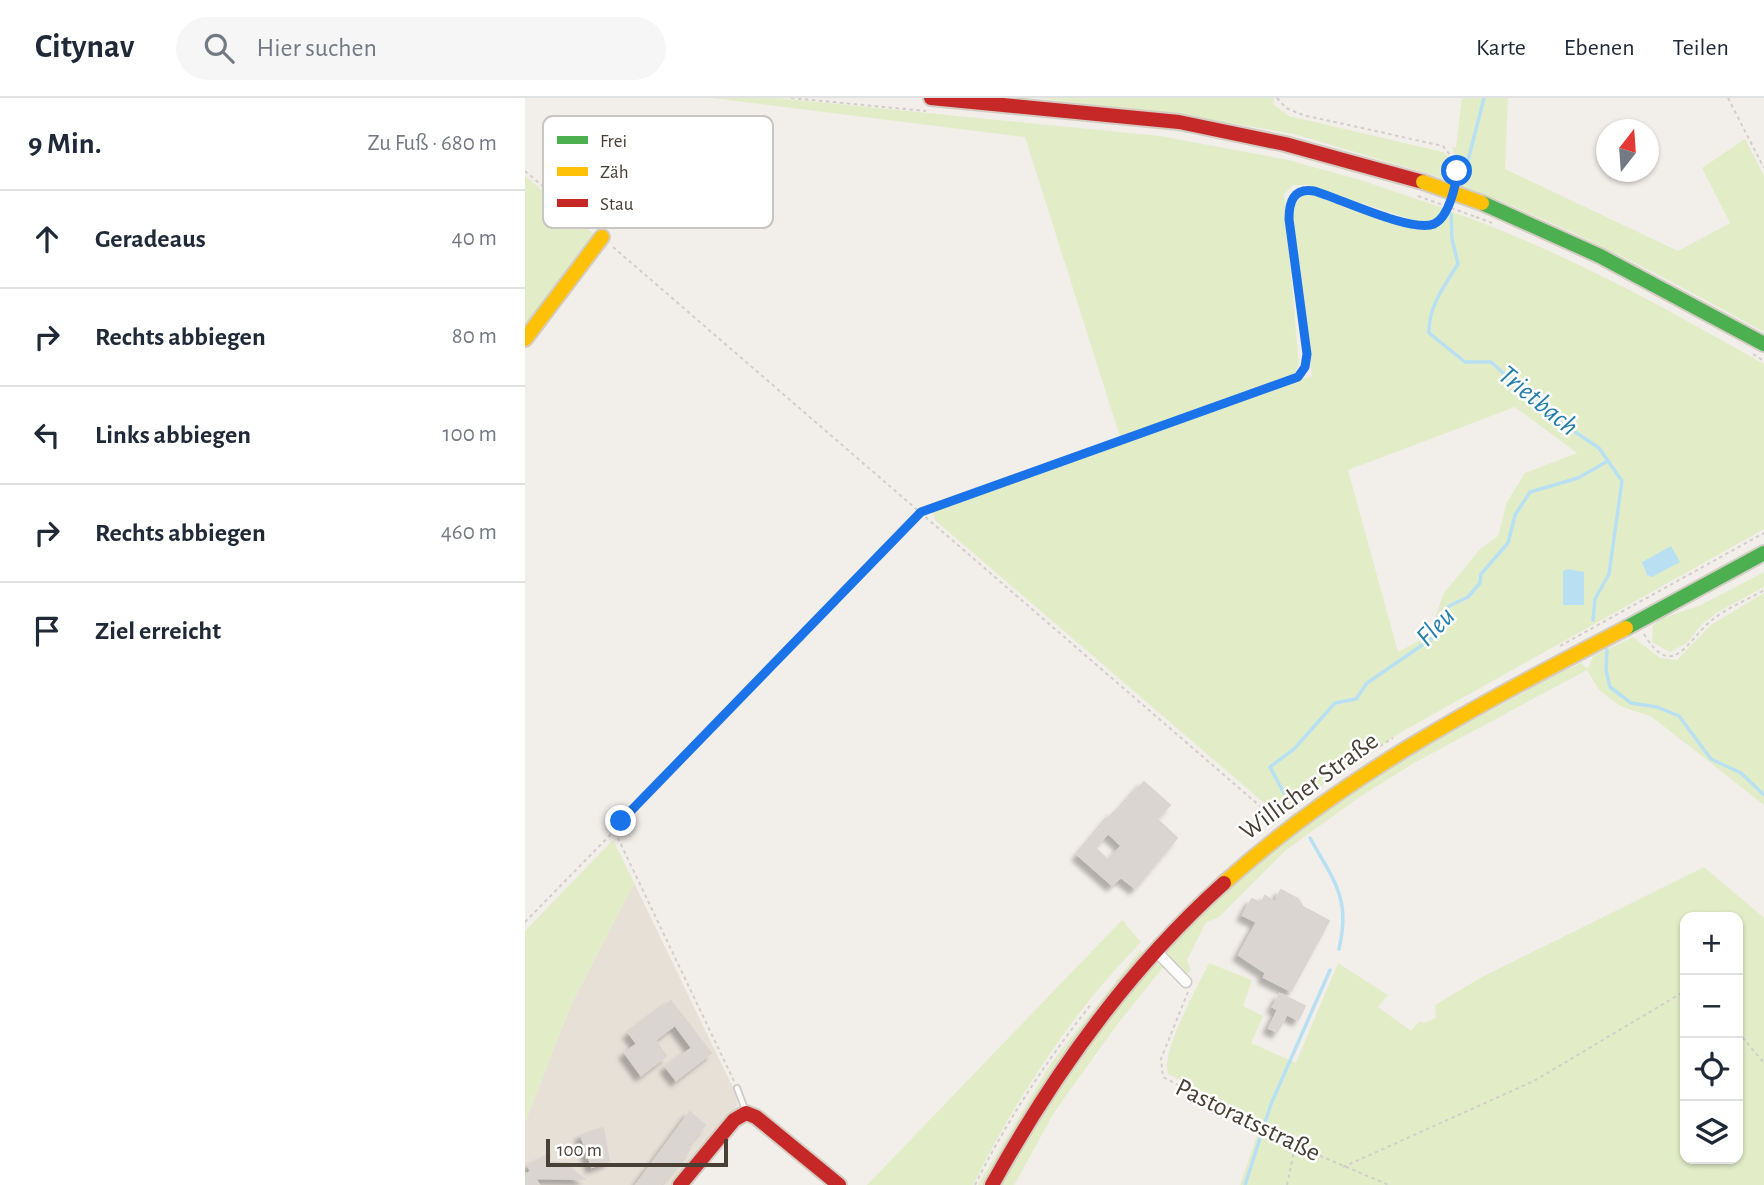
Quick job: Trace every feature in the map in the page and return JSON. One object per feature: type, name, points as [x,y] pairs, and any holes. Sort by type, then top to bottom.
[{"type":"main road","points":[[932,105],[1088,110],[1202,126],[1306,148],[1421,189],[1482,203],[1600,256],[1764,344]]},
{"type":"main road","points":[[525,339],[602,237]]},
{"type":"main road","name":"Willicher Straße","points":[[992,1185],[1054,1079],[1107,1008],[1156,951],[1236,871],[1342,787],[1434,730],[1764,553]]},
{"type":"main road","points":[[680,1185],[734,1120],[746,1113],[756,1117],[839,1185]]},
{"type":"street","points":[[1156,951],[1186,982]]},
{"type":"lane","points":[[737,1088],[746,1113]]},
{"type":"path","points":[[791,98],[932,105]]},
{"type":"path","points":[[1277,98],[1286,108],[1303,115],[1443,146],[1454,160],[1455,183]]},
{"type":"path","points":[[1728,98],[1764,168]]},
{"type":"path","points":[[525,171],[543,186]]},
{"type":"path","points":[[1421,189],[1500,226]]},
{"type":"path","points":[[525,922],[921,512],[1298,377],[1305,367],[1307,354],[1289,219],[1290,204],[1298,192],[1314,191],[1423,225],[1440,220],[1449,201]]},
{"type":"path","points":[[592,228],[1275,819]]},
{"type":"path","points":[[1745,350],[1764,361]]},
{"type":"path","points":[[1629,609],[1764,533]]},
{"type":"path","points":[[1637,622],[1655,649],[1666,656],[1675,656],[1685,651],[1710,622],[1764,590]]},
{"type":"path","points":[[615,829],[737,1088]]},
{"type":"path","name":"Pastoratsstraße","points":[[1186,982],[1188,997],[1161,1059],[1161,1073],[1172,1083],[1295,1146],[1389,1185]]},
{"type":"path","points":[[1343,1167],[1534,1081],[1680,993]]},
{"type":"path","points":[[1743,1038],[1764,1063]]},
{"type":"path","points":[[1287,1185],[1295,1146]]},
{"type":"shaded area","points":[[634,883],[734,1090],[739,1109],[676,1185],[525,1185],[525,1123],[571,1005]]},
{"type":"green space","points":[[713,98],[777,98],[1160,136],[1284,159],[1364,181],[1443,208],[1437,218],[1422,223],[1307,185],[1293,185],[1284,194],[1299,365],[1294,374],[1120,437],[1025,137]]},
{"type":"green space","points":[[1038,98],[1273,98],[1274,105],[1289,116],[1443,152],[1451,161],[1449,180],[1294,134],[1194,117]]},
{"type":"green space","points":[[1462,98],[1508,98],[1505,169],[1678,251],[1730,223],[1702,168],[1745,139],[1764,176],[1764,332],[1613,252],[1536,216],[1457,184],[1459,165],[1452,147],[1456,148]]},
{"type":"green space","points":[[525,176],[543,191],[543,228],[587,228],[595,235],[525,330]]},
{"type":"green space","points":[[1314,194],[1418,229],[1438,228],[1450,211],[1571,261],[1649,300],[1764,364],[1764,529],[1398,734],[1278,815],[935,520],[932,511],[1312,376],[1293,222],[1295,204],[1302,195]],"holes":[[[1515,407],[1577,453],[1525,473],[1507,502],[1498,536],[1480,549],[1444,593],[1428,636],[1398,652],[1348,470]]]},
{"type":"green space","points":[[1764,572],[1764,587],[1718,612],[1702,624],[1687,643],[1670,652],[1652,642],[1653,626],[1659,619],[1699,606]]},
{"type":"green space","points":[[1764,593],[1764,805],[1652,717],[1620,706],[1599,690],[1587,670],[1414,763],[1361,796],[1286,850],[1218,918],[1206,922],[1187,960],[1191,971],[1186,974],[1170,961],[1167,948],[1237,882],[1291,835],[1369,781],[1557,674],[1581,663],[1588,669],[1593,656],[1633,637],[1660,658],[1677,660],[1711,625]]},
{"type":"green space","points":[[613,840],[634,883],[571,1005],[525,1123],[525,931]]},
{"type":"green space","points":[[1704,867],[1764,918],[1764,1185],[1240,1185],[1259,1130],[1269,1125],[1168,1074],[1169,1051],[1209,963],[1252,980],[1243,1006],[1263,1016],[1251,1043],[1296,1063],[1338,963],[1388,995],[1378,1007],[1411,1031],[1420,1021],[1424,1023],[1436,1018],[1435,1005],[1480,978]]},
{"type":"green space","points":[[1122,920],[1141,942],[1069,1026],[1027,1088],[973,1185],[867,1185]]},
{"type":"green space","points":[[1141,949],[1142,953],[1076,1036],[1037,1094],[983,1185],[978,1185],[1052,1062]]},
{"type":"green space","points":[[1156,964],[1164,966],[1116,1026],[1055,1111],[1014,1185],[1002,1185],[1070,1068],[1111,1013]]},
{"type":"water","points":[[1671,546],[1680,562],[1652,577],[1647,575],[1642,562]]},
{"type":"water","points":[[1568,569],[1584,572],[1584,605],[1563,605],[1563,571]]},
{"type":"building","points":[[1144,782],[1170,805],[1157,819],[1177,838],[1135,888],[1121,877],[1112,885],[1078,855],[1114,812],[1116,814]],"holes":[[[1108,833],[1122,846],[1108,860],[1095,848]]]},
{"type":"building","points":[[1281,890],[1298,899],[1303,907],[1329,921],[1291,991],[1264,977],[1266,973],[1239,955],[1257,922],[1243,915],[1252,899],[1261,903],[1265,896],[1275,902]]},
{"type":"building","points":[[1280,994],[1305,1006],[1298,1020],[1287,1014],[1277,1032],[1269,1028],[1278,1010],[1273,1007]]},
{"type":"building","points":[[671,1001],[711,1053],[676,1080],[666,1067],[692,1048],[675,1025],[655,1040],[666,1056],[641,1075],[625,1053],[637,1044],[629,1033]]},
{"type":"building","points":[[690,1112],[705,1125],[686,1147],[690,1149],[660,1185],[636,1185]]},
{"type":"building","points":[[603,1128],[609,1161],[592,1167],[581,1135]]},
{"type":"building","points":[[550,1154],[549,1162],[571,1164],[571,1169],[584,1179],[535,1178],[539,1185],[525,1185],[525,1174],[531,1172],[528,1165]]},
{"type":"waterway","name":"Trietbach","points":[[1464,176],[1484,98]]},
{"type":"waterway","name":"Trietbach","points":[[1451,214],[1452,239],[1458,264],[1434,305],[1429,333],[1465,362],[1491,362],[1550,415],[1599,448],[1622,481],[1609,574],[1595,599],[1593,620]]},
{"type":"waterway","name":"Fleu","points":[[1284,793],[1270,767],[1294,749],[1335,703],[1356,699],[1367,683],[1434,637],[1449,606],[1468,597],[1480,583],[1481,574],[1508,543],[1515,515],[1530,492],[1578,478],[1608,461]]},
{"type":"waterway","name":"Trietbach","points":[[1607,650],[1606,670],[1610,687],[1631,703],[1657,707],[1679,716],[1711,759],[1741,773],[1764,795]]},
{"type":"waterway","name":"Fleu","points":[[1310,838],[1338,890],[1343,916],[1339,949]]},
{"type":"waterway","name":"Fleu","points":[[1245,1185],[1271,1104],[1330,970]]},
{"type":"traffic: fast","points":[[1482,203],[1600,256],[1764,344]]},
{"type":"traffic: fast","points":[[1626,628],[1764,553]]},
{"type":"traffic: slow","points":[[1423,182],[1482,203]]},
{"type":"traffic: slow","points":[[525,339],[602,237]]},
{"type":"traffic: slow","points":[[1224,883],[1270,844],[1366,774],[1468,712],[1626,628]]},
{"type":"traffic: jam","points":[[931,98],[1179,122],[1285,144],[1423,182]]},
{"type":"traffic: jam","points":[[992,1185],[1041,1103],[1095,1024],[1156,951],[1224,883]]},
{"type":"traffic: jam","points":[[680,1185],[734,1120],[746,1113],[756,1117],[839,1185]]},
{"type":"route","points":[[621,821],[921,512],[1298,377],[1305,367],[1307,354],[1289,219],[1291,199],[1294,195],[1307,190],[1314,191],[1411,223],[1429,225],[1443,216],[1457,171]]}]
